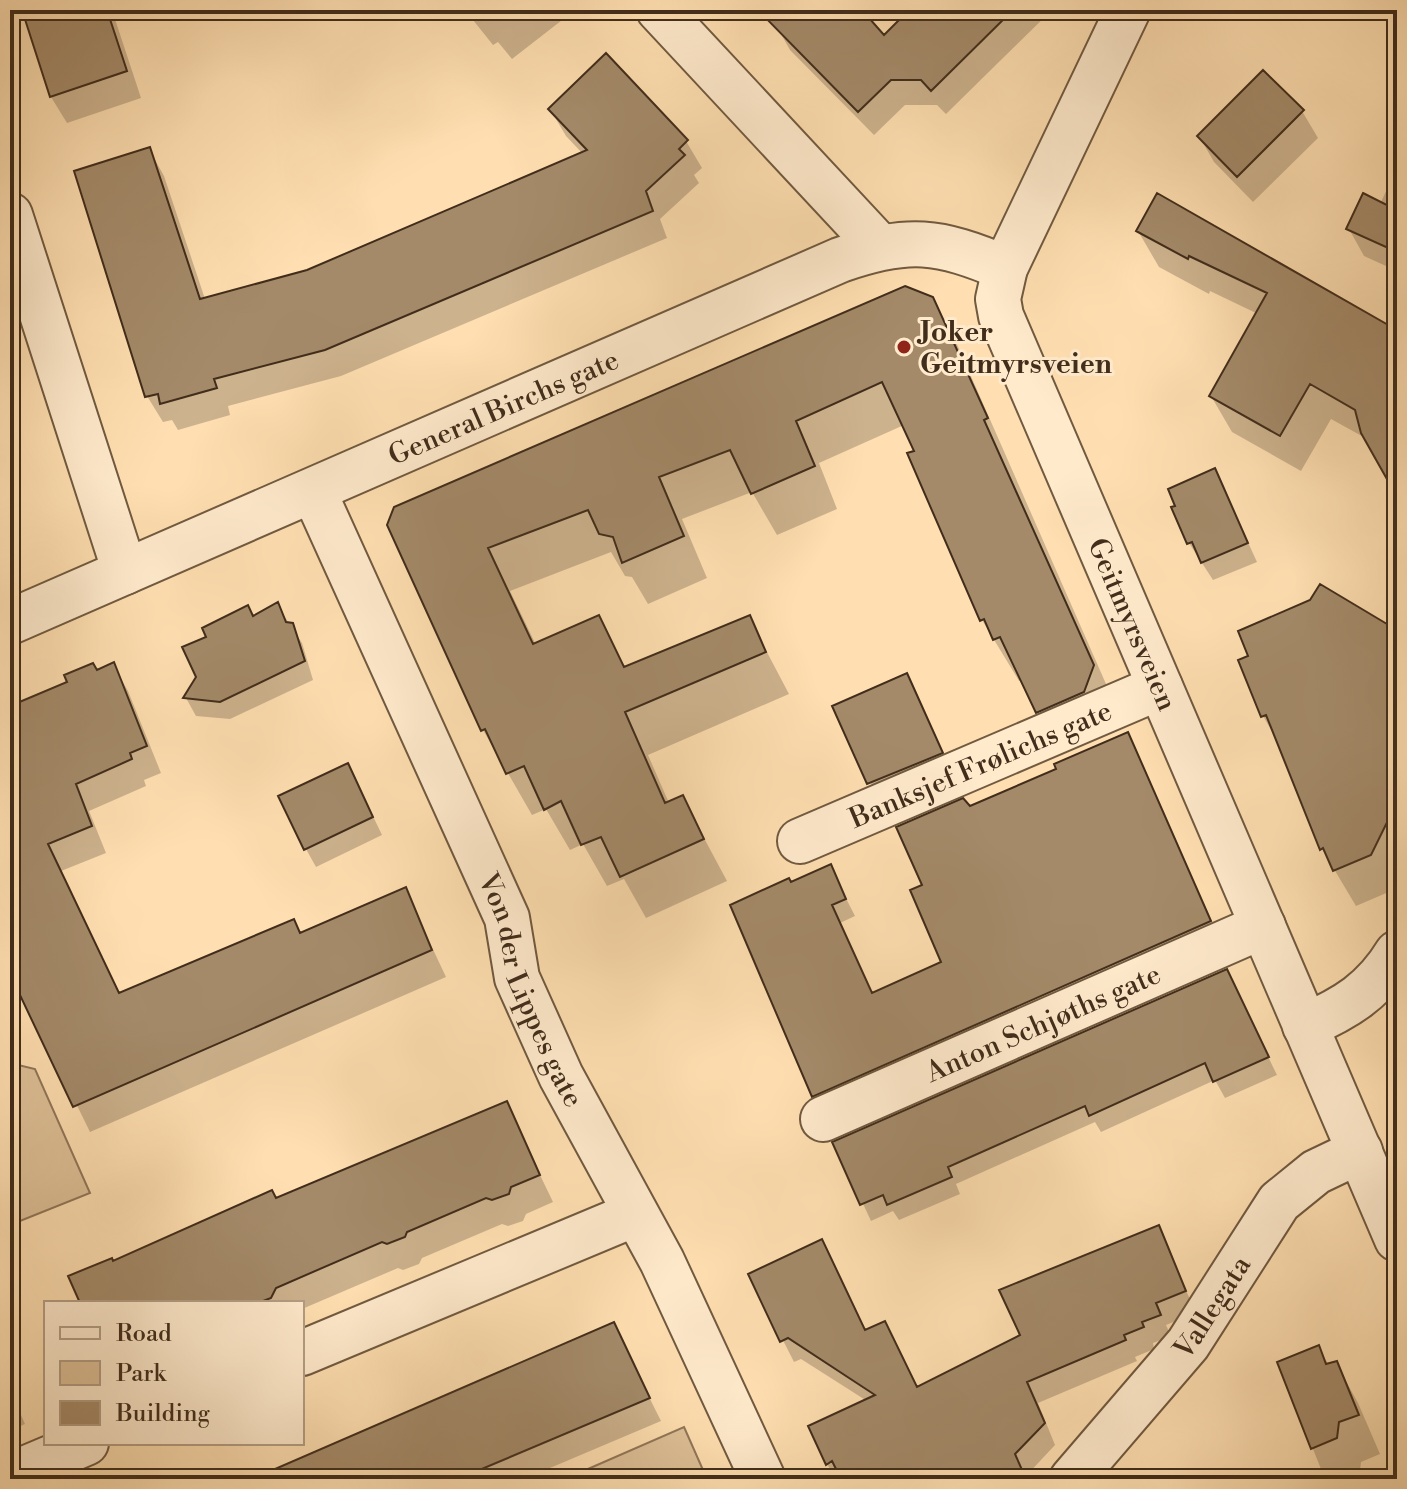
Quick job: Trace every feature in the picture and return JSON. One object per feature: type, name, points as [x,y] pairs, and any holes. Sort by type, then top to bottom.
[{"type":"street","points":[[659,10],[879,246]]},
{"type":"street","name":"Geitmyrsveien","points":[[1128,10],[1005,268],[998,299],[1007,335],[1397,1239]]},
{"type":"street","points":[[10,215],[125,572]]},
{"type":"street","name":"General Birchs gate","points":[[10,622],[314,492],[826,266],[879,246],[898,243],[933,245],[971,254],[1005,268]]},
{"type":"street","name":"Von der Lippes gate","points":[[314,492],[507,918],[517,978],[561,1076],[662,1261],[763,1479]]},
{"type":"street","name":"Banksjef Frølichs gate","points":[[800,841],[1160,687]]},
{"type":"street","name":"Anton Schjøths gate","points":[[823,1119],[1263,926]]},
{"type":"street","points":[[1305,1026],[1362,997],[1384,976],[1397,953]]},
{"type":"street","name":"Vallegata","points":[[1072,1479],[1188,1344],[1279,1202],[1316,1172],[1360,1151]]},
{"type":"street","points":[[304,1352],[635,1214]]},
{"type":"street","points":[[10,1475],[81,1445]]},
{"type":"green space","points":[[10,1063],[35,1069],[90,1193],[10,1225]]},
{"type":"green space","points":[[684,1427],[707,1479],[565,1479]]},
{"type":"building","points":[[22,10],[107,10],[127,71],[50,97]]},
{"type":"building","points":[[758,10],[862,10],[884,35],[909,10],[1013,10],[931,91],[921,80],[891,80],[858,112]]},
{"type":"building","points":[[606,53],[688,140],[679,149],[685,155],[646,191],[653,211],[325,350],[214,379],[217,388],[160,404],[158,394],[145,397],[74,171],[150,147],[200,299],[307,270],[587,150],[548,109]]},
{"type":"building","points":[[1263,70],[1304,110],[1237,177],[1197,136]]},
{"type":"building","points":[[1157,193],[1397,330],[1397,497],[1361,433],[1355,410],[1310,384],[1280,436],[1209,396],[1267,293],[1189,256],[1188,259],[1136,231]]},
{"type":"building","points":[[1363,193],[1397,210],[1397,252],[1346,229]]},
{"type":"building","points":[[905,286],[933,297],[988,418],[984,420],[1094,665],[1084,692],[1036,713],[1000,637],[993,640],[984,619],[980,621],[907,453],[914,451],[882,382],[796,421],[815,466],[751,494],[730,450],[659,477],[684,536],[622,563],[613,537],[599,534],[588,510],[488,548],[533,644],[599,615],[624,667],[750,615],[766,652],[625,712],[665,803],[683,795],[704,839],[620,877],[601,837],[581,845],[561,801],[544,810],[524,766],[506,774],[485,729],[481,731],[387,525],[394,507]]},
{"type":"building","points":[[1215,468],[1248,543],[1201,563],[1192,542],[1187,544],[1171,507],[1175,506],[1168,489]]},
{"type":"building","points":[[1320,584],[1397,630],[1397,802],[1371,855],[1333,871],[1323,848],[1320,850],[1266,715],[1261,717],[1238,660],[1248,656],[1238,631],[1310,600]]},
{"type":"building","points":[[278,602],[286,622],[293,623],[305,661],[220,702],[183,698],[196,677],[182,647],[206,637],[202,628],[248,605],[253,616]]},
{"type":"building","points":[[114,662],[147,746],[130,753],[132,759],[76,784],[92,826],[48,844],[119,993],[294,919],[300,933],[406,887],[432,950],[73,1107],[10,974],[10,706],[67,682],[64,675],[93,663],[97,670]]},
{"type":"building","points":[[907,673],[943,753],[867,784],[832,706]]},
{"type":"building","points":[[1128,732],[1211,921],[812,1097],[730,905],[789,878],[791,882],[831,864],[846,899],[832,905],[872,993],[941,962],[910,890],[922,885],[896,827],[963,798],[970,806],[1056,769],[1054,764]]},
{"type":"building","points":[[348,763],[373,817],[304,850],[278,796]]},
{"type":"building","points":[[1227,969],[1269,1057],[1213,1082],[1205,1063],[1089,1116],[1085,1106],[948,1167],[952,1177],[887,1205],[883,1195],[860,1205],[832,1142]]},
{"type":"building","points":[[507,1101],[540,1175],[511,1187],[509,1194],[492,1200],[486,1198],[407,1232],[405,1237],[387,1244],[382,1242],[276,1288],[271,1298],[263,1301],[79,1301],[68,1276],[112,1258],[113,1261],[272,1190],[276,1198]]},
{"type":"building","points":[[1159,1225],[1186,1291],[1156,1303],[1161,1315],[1142,1322],[1144,1327],[1124,1335],[1126,1340],[1027,1382],[1045,1423],[1015,1454],[1026,1479],[841,1479],[832,1461],[826,1465],[808,1426],[875,1395],[788,1338],[780,1342],[748,1274],[822,1239],[865,1330],[885,1321],[917,1387],[1020,1335],[999,1290]]},
{"type":"building","points":[[614,1322],[650,1398],[458,1479],[252,1479]]},
{"type":"building","points":[[1319,1345],[1326,1364],[1337,1361],[1359,1415],[1339,1422],[1337,1438],[1311,1449],[1277,1362]]},
{"type":"place","name":"Joker Geitmyrsveien","points":[[904,347]]}]
